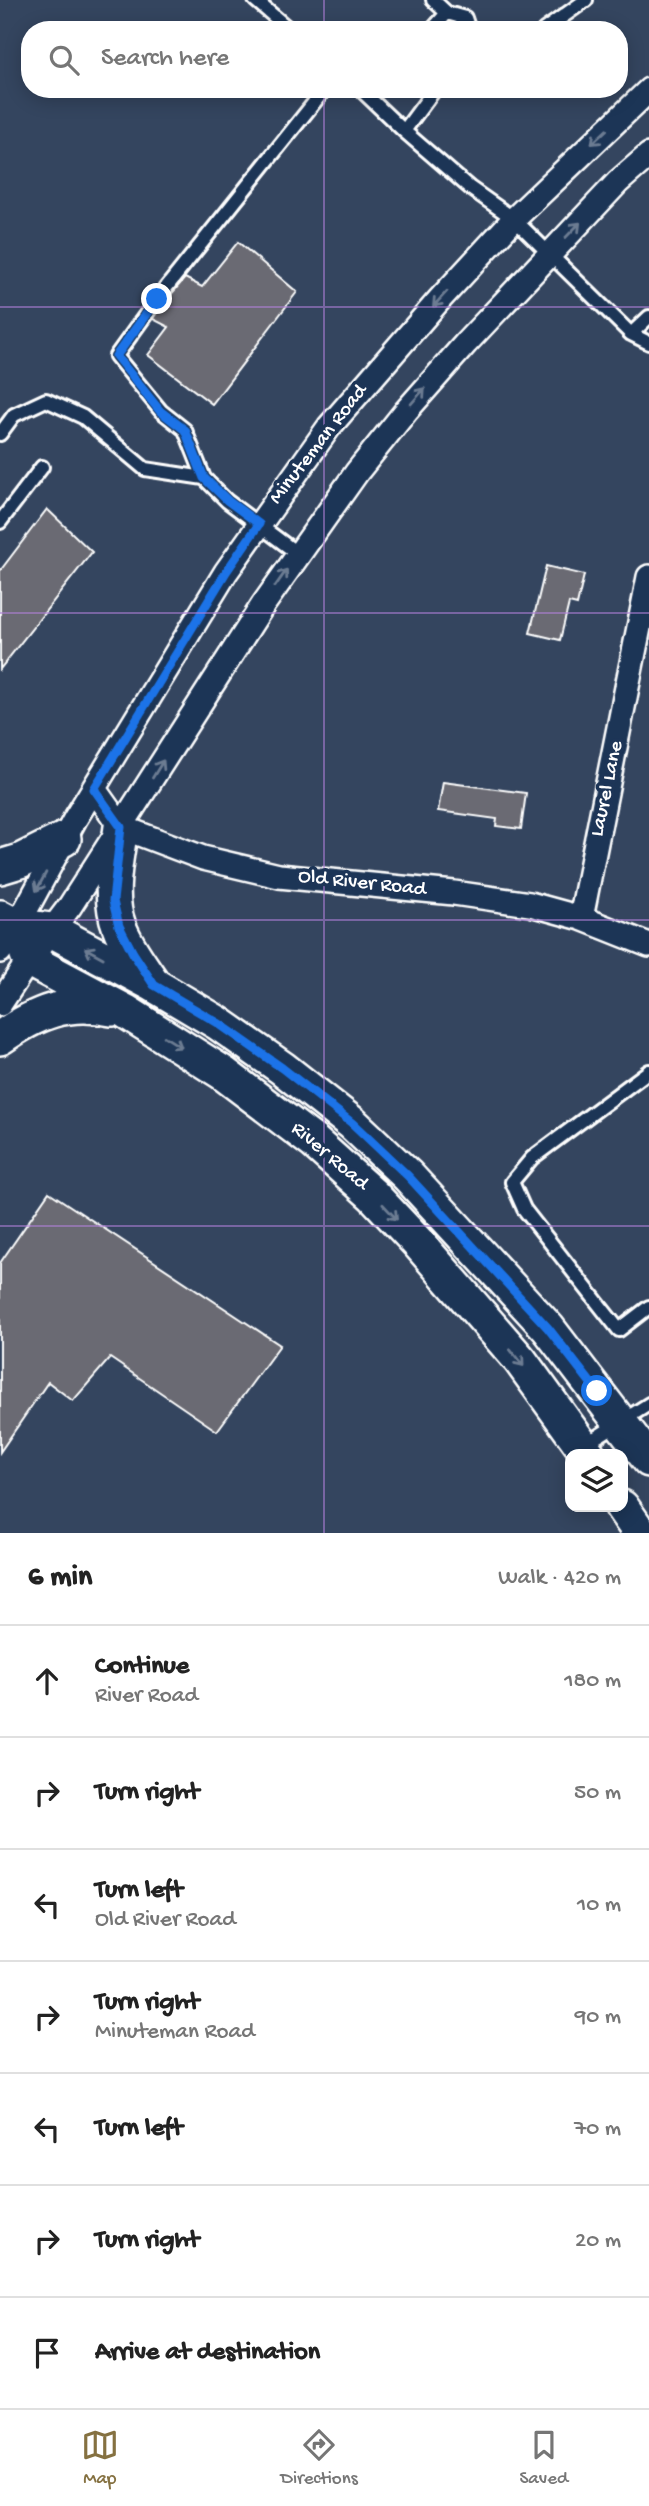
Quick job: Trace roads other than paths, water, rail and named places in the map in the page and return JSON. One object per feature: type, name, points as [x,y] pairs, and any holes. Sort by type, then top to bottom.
[{"type":"main road","points":[[121,827],[113,901],[119,926],[154,985]]},
{"type":"main road","points":[[0,867],[20,861],[64,838]]},
{"type":"main road","name":"River Road","points":[[11,939],[51,930],[154,985],[218,1023],[282,1068],[352,1123],[408,1176],[548,1328],[649,1460]]},
{"type":"main road","name":"River Road","points":[[11,939],[223,1073],[314,1142],[373,1195],[420,1245],[520,1360],[585,1449]]},
{"type":"main road","points":[[0,1038],[23,1022],[50,1010],[89,1004],[125,1011]]},
{"type":"main road","points":[[625,1512],[640,1533]]},
{"type":"street","name":"Minuteman Road","points":[[0,1004],[11,939],[64,838],[226,572],[259,524],[329,427],[440,299],[514,219],[649,90]]},
{"type":"street","points":[[51,930],[70,906],[220,669],[357,472],[405,411],[466,343],[618,182],[649,155]]},
{"type":"street","name":"Laurel Lane","points":[[581,918],[649,577]]},
{"type":"street","points":[[94,789],[121,827]]},
{"type":"street","name":"Old River Road","points":[[121,827],[203,858],[279,876],[530,904],[581,918],[649,945]]},
{"type":"lane","points":[[255,0],[279,21]]},
{"type":"lane","points":[[433,0],[447,13],[464,18],[465,21]]},
{"type":"lane","points":[[557,21],[586,0]]},
{"type":"lane","points":[[440,21],[447,13]]},
{"type":"lane","points":[[298,554],[228,501],[204,478],[185,430],[160,411],[116,356],[157,299],[318,98]]},
{"type":"lane","points":[[379,98],[404,131],[470,188],[514,219],[631,334],[649,344]]},
{"type":"lane","points":[[404,131],[428,98]]},
{"type":"lane","points":[[631,334],[649,317]]},
{"type":"lane","points":[[0,434],[14,415],[46,400],[83,417],[145,469],[204,478]]},
{"type":"lane","points":[[0,522],[41,467]]},
{"type":"lane","points":[[649,1071],[532,1158],[512,1182],[524,1209],[619,1330],[649,1307]]},
{"type":"lane","points":[[587,1449],[620,1421],[649,1404]]}]
